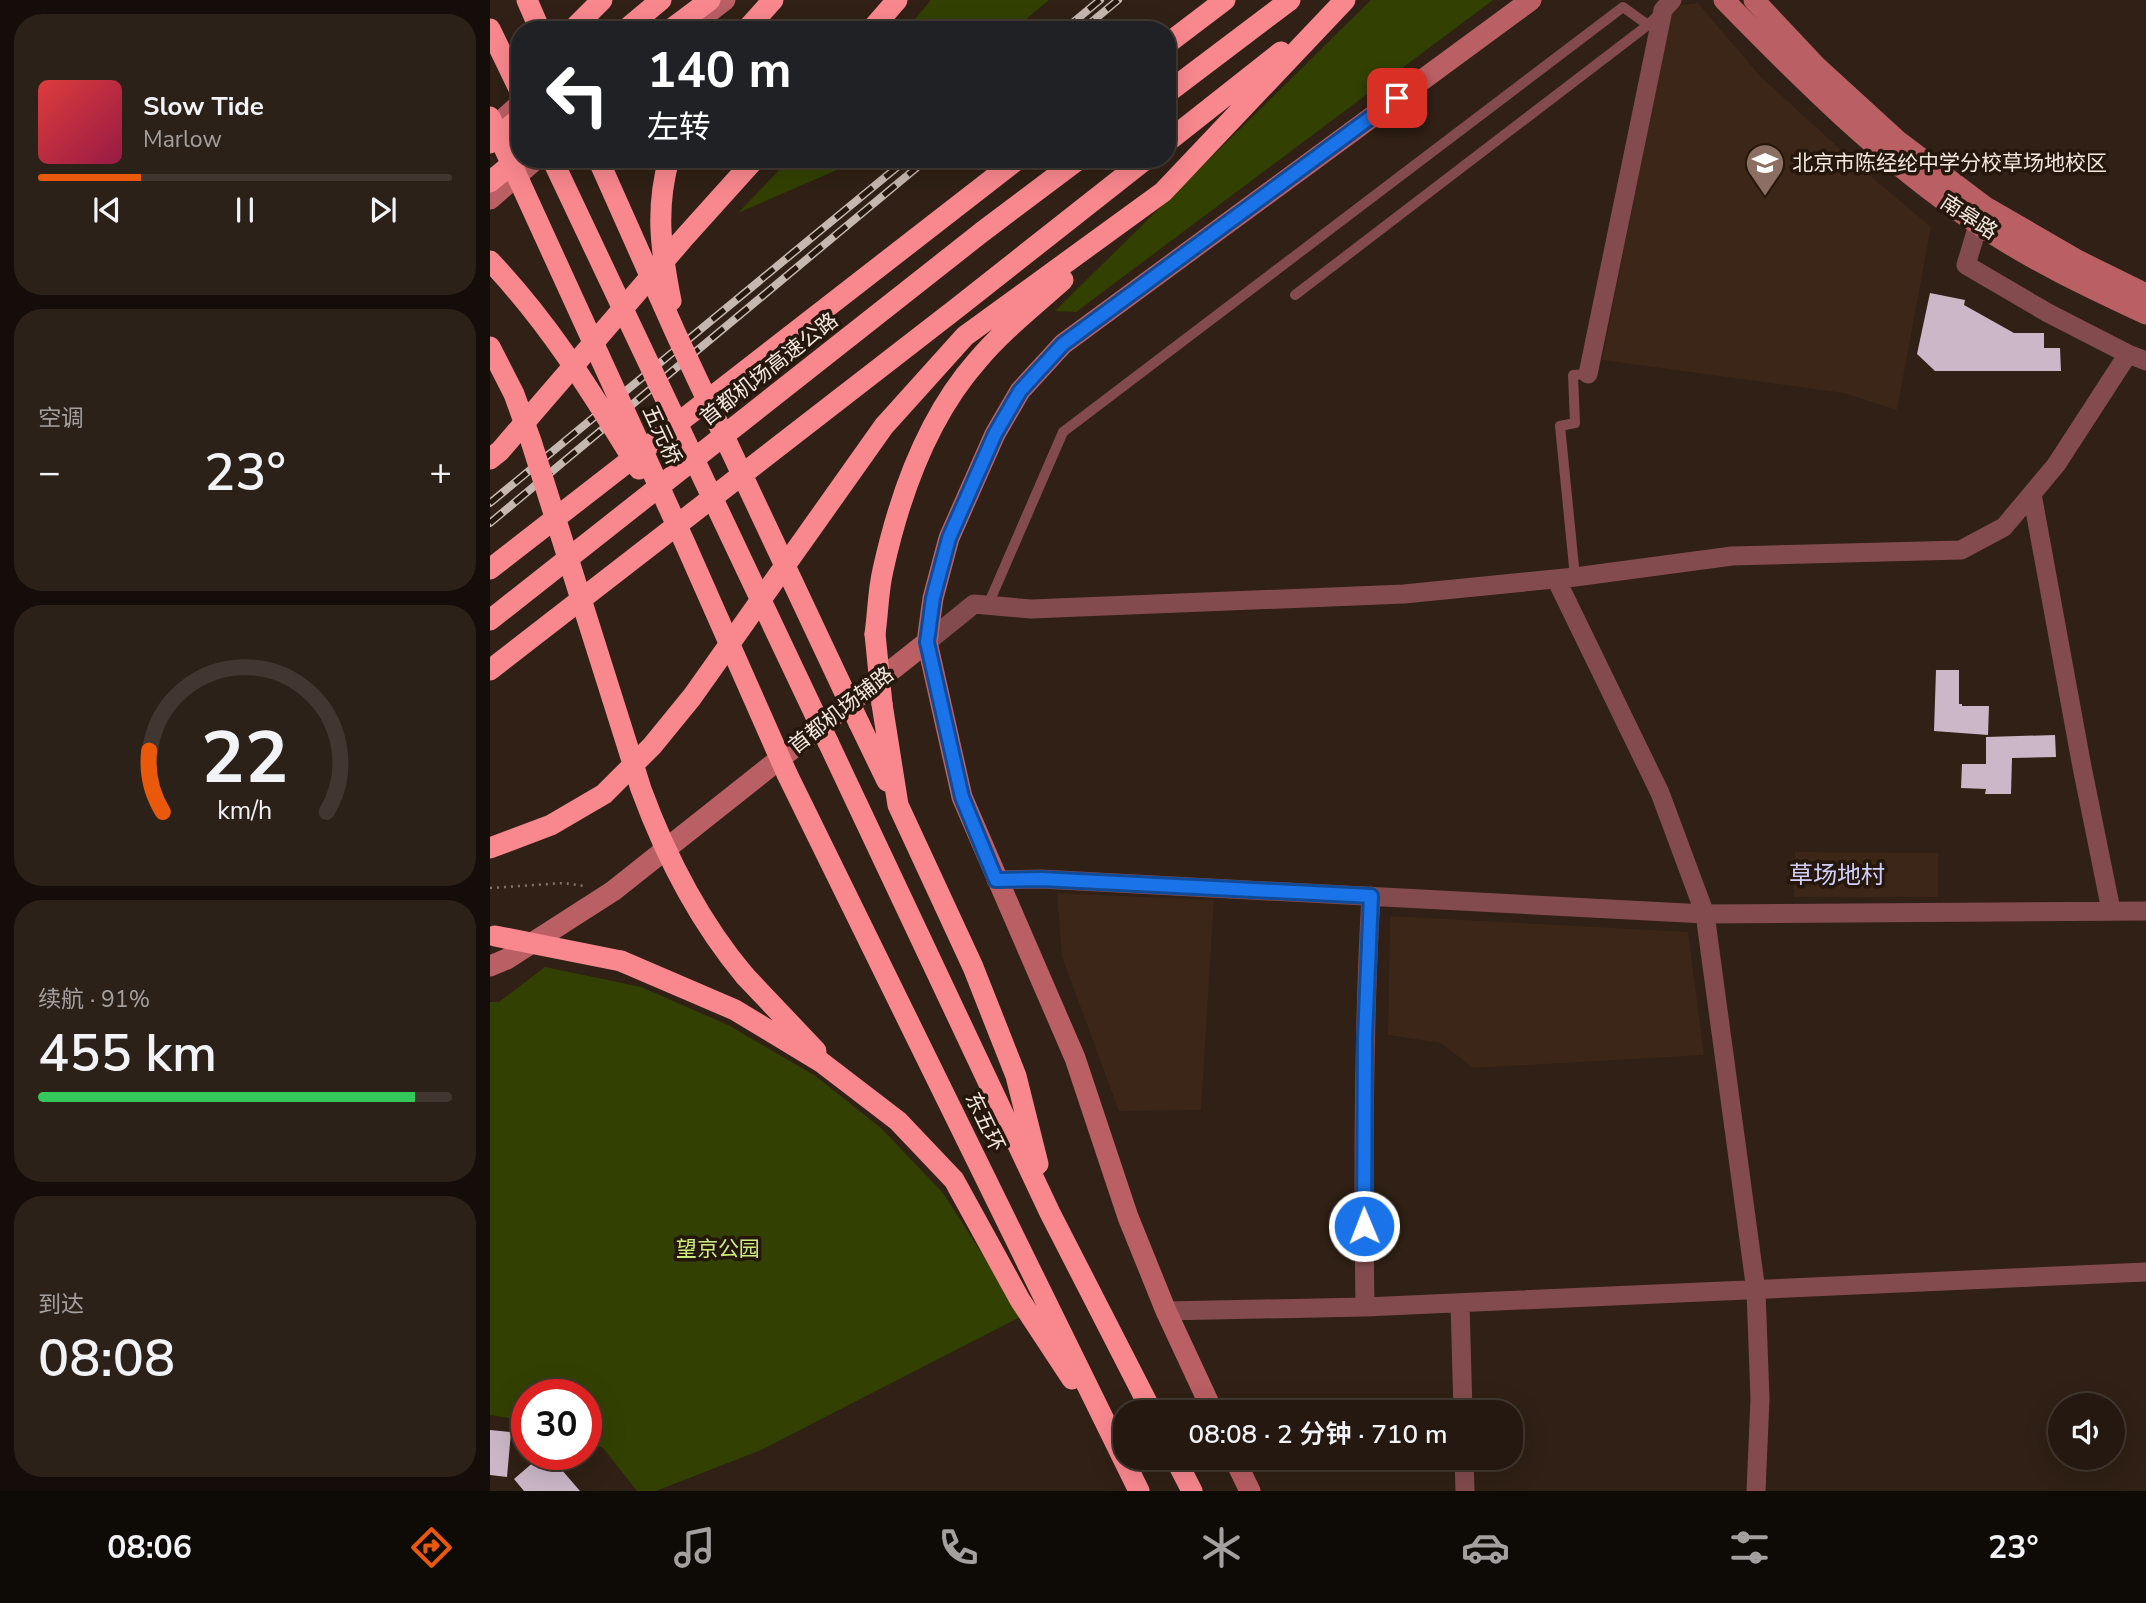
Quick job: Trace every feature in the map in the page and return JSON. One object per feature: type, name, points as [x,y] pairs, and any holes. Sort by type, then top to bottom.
[{"type":"highway","points":[[527,0],[536,21]]},
{"type":"highway","points":[[581,21],[602,0]]},
{"type":"highway","points":[[636,21],[660,0]]},
{"type":"highway","points":[[682,21],[710,0]]},
{"type":"highway","points":[[754,21],[773,0]]},
{"type":"highway","points":[[879,21],[897,0]]},
{"type":"highway","points":[[1176,37],[1225,0]]},
{"type":"highway","points":[[1176,86],[1290,0]]},
{"type":"highway","points":[[1176,135],[1273,58],[1338,0]]},
{"type":"highway","points":[[898,805],[882,705],[875,634],[883,571],[905,493],[941,410],[976,361],[1021,317],[1163,192],[1345,0]]},
{"type":"highway","points":[[490,29],[511,85]]},
{"type":"highway","points":[[490,142],[511,114]]},
{"type":"highway","name":"五元桥","points":[[490,117],[511,163]]},
{"type":"highway","points":[[490,182],[511,164]]},
{"type":"highway","name":"五元桥","points":[[513,168],[787,774]]},
{"type":"highway","name":"五元桥","points":[[556,168],[828,743]]},
{"type":"highway","points":[[602,168],[676,334],[973,967],[1016,1076],[1050,1213]]},
{"type":"highway","points":[[666,168],[659,208],[660,242],[676,334]]},
{"type":"highway","points":[[490,459],[500,451],[682,239],[747,168]]},
{"type":"highway","name":"首都机场高速公路","points":[[490,569],[1006,168]]},
{"type":"highway","name":"首都机场高速公路","points":[[490,620],[1067,168]]},
{"type":"highway","points":[[490,670],[1135,168]]},
{"type":"highway","points":[[490,848],[551,825],[604,794],[652,746],[692,696],[884,426],[919,384],[965,336],[1163,192]]},
{"type":"highway","points":[[490,261],[518,290],[566,352],[684,541]]},
{"type":"highway","points":[[490,347],[514,394],[531,441],[659,839],[718,944],[844,1079]]},
{"type":"highway","name":"东五环","points":[[828,743],[1050,1213],[1146,1400]]},
{"type":"highway","name":"东五环","points":[[787,774],[1113,1439]]},
{"type":"highway","points":[[492,936],[621,961],[735,1010],[821,1062],[898,1121],[954,1180],[1020,1300],[1113,1444]]},
{"type":"highway","name":"东五环","points":[[1128,1470],[1139,1491]]},
{"type":"highway","points":[[1181,1470],[1192,1491]]},
{"type":"street","points":[[631,21],[660,0]]},
{"type":"street","points":[[698,21],[725,0]]},
{"type":"street","points":[[1207,1400],[1166,1311],[1128,1217],[1075,1058],[962,797],[927,642],[933,598],[949,538],[995,434],[1020,391],[1063,344],[1531,0]]},
{"type":"street","name":"南皋路","points":[[1724,0],[1796,74],[1930,190],[1978,225],[2089,288],[2146,314]]},
{"type":"street","name":"南皋路","points":[[1754,0],[1816,66],[1898,141],[1972,197],[2080,261],[2146,295]]},
{"type":"street","points":[[1588,374],[1667,5]]},
{"type":"street","points":[[490,131],[511,111]]},
{"type":"street","points":[[490,199],[526,168]]},
{"type":"street","points":[[927,642],[974,604],[1043,608],[1404,594],[1565,578],[1732,555],[1961,550],[2004,527],[2056,465],[2137,358],[2048,313],[1966,265],[1978,225],[1972,197]]},
{"type":"street","points":[[2032,494],[2111,910]]},
{"type":"street","points":[[1565,578],[1660,793],[1705,914],[1756,1291],[1760,1399],[1756,1491]]},
{"type":"street","name":"首都机场辅路","points":[[490,966],[507,959],[614,891],[927,642]]},
{"type":"street","points":[[996,880],[1041,879],[1705,914],[2146,911]]},
{"type":"street","points":[[1365,1307],[1363,1144],[1366,985],[1371,896]]},
{"type":"street","points":[[1166,1311],[1365,1307],[2146,1272]]},
{"type":"street","points":[[1460,1303],[1463,1400]]},
{"type":"street","points":[[1240,1470],[1250,1491]]},
{"type":"street","points":[[1464,1470],[1465,1491]]},
{"type":"lane","points":[[1295,295],[1648,25],[1667,5]]},
{"type":"lane","points":[[988,605],[1063,432],[1623,7],[1648,25]]},
{"type":"lane","points":[[1565,578],[1560,426],[1575,423],[1573,375],[1588,374]]},
{"type":"path","points":[[490,888],[564,883],[614,891]]},
{"type":"shaded area","name":"北京市陈经纶中学分校草场地校区","points":[[1698,3],[1760,76],[1861,168],[1931,227],[1897,410],[1844,393],[1602,360],[1672,6]]},
{"type":"shaded area","points":[[1795,852],[1938,853],[1938,897],[1794,897]]},
{"type":"shaded area","points":[[1057,893],[1214,900],[1201,1110],[1119,1111],[1062,957]]},
{"type":"shaded area","points":[[1390,916],[1688,932],[1704,1055],[1473,1068],[1441,1043],[1388,1035]]},
{"type":"green space","points":[[931,0],[1049,0],[1024,21],[914,21]]},
{"type":"green space","points":[[1371,0],[1493,0],[1076,312],[1055,311]]},
{"type":"green space","points":[[781,168],[840,168],[839,169],[738,213]]},
{"type":"green space","name":"望京公园","points":[[545,967],[641,987],[728,1025],[814,1075],[881,1128],[943,1193],[1022,1316],[761,1450],[656,1491],[637,1491],[602,1448],[602,1379],[511,1379],[511,1418],[490,1415],[490,1002],[499,1002]]},
{"type":"building","points":[[1930,293],[1965,300],[1964,305],[2014,333],[2044,333],[2044,348],[2060,348],[2061,371],[1935,371],[1917,354]]},
{"type":"building","points":[[1936,670],[1959,670],[1959,704],[1989,706],[1988,735],[1934,731]]},
{"type":"building","points":[[2055,735],[2056,757],[2012,758],[2011,794],[1985,794],[1986,789],[1961,788],[1962,764],[1986,764],[1986,737]]},
{"type":"building","points":[[490,1430],[511,1432],[507,1477],[490,1475]]},
{"type":"building","points":[[524,1470],[562,1470],[580,1491],[524,1491],[514,1479]]},
{"type":"railway","points":[[1075,21],[1100,0]]},
{"type":"railway","points":[[1093,21],[1118,0]]},
{"type":"railway","points":[[490,503],[896,168]]},
{"type":"railway","points":[[490,523],[916,168]]},
{"type":"place","name":"北京市陈经纶中学分校草场地校区","points":[[1765,197]]},
{"type":"district","name":"草场地村","points":[[1837,875]]},
{"type":"route","points":[[1364,1226],[1366,985],[1371,896],[1041,879],[996,880],[962,797],[927,642],[933,598],[949,538],[995,434],[1020,391],[1063,344],[1397,98]]}]
